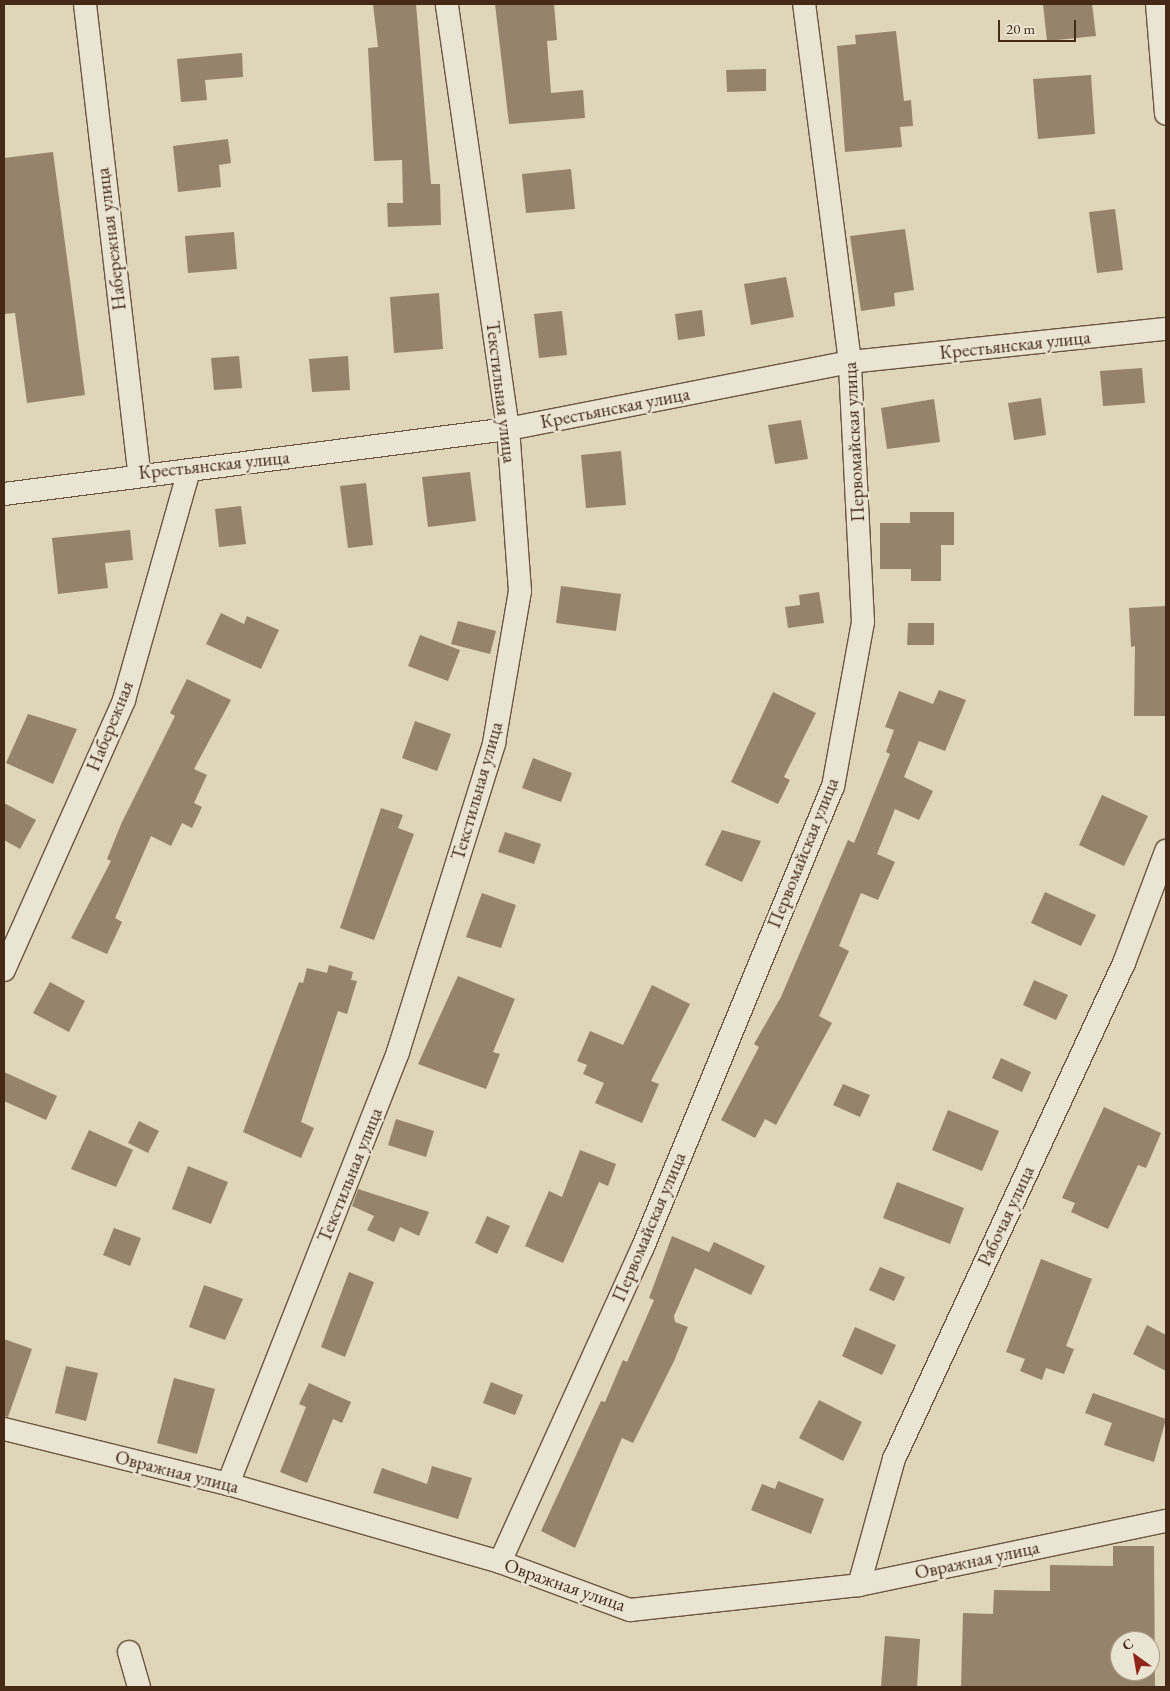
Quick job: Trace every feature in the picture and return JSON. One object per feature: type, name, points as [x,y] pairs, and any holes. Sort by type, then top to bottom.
[{"type":"street","name":"Набережная улица","points":[[86,4],[138,473]]},
{"type":"street","name":"Текстильная улица","points":[[228,1484],[398,1052],[494,743],[520,590],[508,429],[447,4]]},
{"type":"street","name":"Первомайская улица","points":[[500,1562],[643,1247],[833,787],[864,622],[850,362],[804,4]]},
{"type":"street","points":[[1157,4],[1166,114]]},
{"type":"street","name":"Крестьянская улица","points":[[4,494],[138,473],[189,471],[508,429],[850,362],[1166,329]]},
{"type":"street","name":"Набережная","points":[[4,970],[124,700],[189,471]]},
{"type":"street","name":"Рабочая улица","points":[[859,1585],[894,1459],[1124,963],[1166,851]]},
{"type":"street","name":"Овражная улица","points":[[4,1430],[228,1484],[500,1562],[630,1610],[859,1585],[1166,1521]]},
{"type":"street","points":[[129,1652],[139,1687]]},
{"type":"building","points":[[373,4],[416,4],[431,184],[440,184],[441,225],[388,227],[387,203],[403,203],[402,160],[374,161],[368,48],[378,47]]},
{"type":"building","points":[[495,4],[554,4],[557,40],[547,41],[551,93],[583,90],[585,118],[509,124]]},
{"type":"building","points":[[1043,4],[1092,4],[1096,36],[1047,41]]},
{"type":"building","points":[[896,31],[904,101],[911,100],[913,126],[900,127],[902,147],[845,152],[837,46],[856,44],[855,35]]},
{"type":"building","points":[[242,53],[243,77],[205,80],[207,100],[181,102],[177,59]]},
{"type":"building","points":[[766,69],[766,91],[727,92],[726,70]]},
{"type":"building","points":[[1091,75],[1095,134],[1038,139],[1033,79]]},
{"type":"building","points":[[228,139],[231,163],[219,165],[221,187],[178,192],[173,146]]},
{"type":"building","points":[[53,152],[85,395],[27,403],[15,313],[4,314],[4,158]]},
{"type":"building","points":[[571,169],[575,209],[526,213],[522,174]]},
{"type":"building","points":[[1115,209],[1123,270],[1097,273],[1089,212]]},
{"type":"building","points":[[905,229],[914,290],[894,293],[895,306],[861,311],[850,236]]},
{"type":"building","points":[[234,232],[237,269],[188,273],[185,236]]},
{"type":"building","points":[[786,277],[794,317],[751,325],[744,284]]},
{"type":"building","points":[[439,293],[443,349],[394,353],[390,297]]},
{"type":"building","points":[[702,310],[705,336],[678,340],[675,314]]},
{"type":"building","points":[[562,311],[567,355],[539,358],[534,314]]},
{"type":"building","points":[[239,356],[242,388],[214,390],[211,358]]},
{"type":"building","points":[[348,356],[350,390],[312,392],[309,359]]},
{"type":"building","points":[[1142,368],[1145,403],[1103,406],[1100,371]]},
{"type":"building","points":[[1041,398],[1046,435],[1014,440],[1008,403]]},
{"type":"building","points":[[934,399],[940,442],[887,449],[881,408]]},
{"type":"building","points":[[801,420],[808,459],[775,464],[768,425]]},
{"type":"building","points":[[621,451],[626,505],[586,508],[581,455]]},
{"type":"building","points":[[470,472],[476,521],[428,527],[422,477]]},
{"type":"building","points":[[366,483],[373,545],[348,548],[340,486]]},
{"type":"building","points":[[241,506],[246,544],[219,547],[215,509]]},
{"type":"building","points":[[910,512],[954,512],[954,545],[941,545],[941,581],[911,581],[911,569],[880,569],[880,523],[910,523]]},
{"type":"building","points":[[130,530],[133,560],[105,563],[108,588],[58,594],[52,538]]},
{"type":"building","points":[[561,586],[621,594],[616,631],[556,623]]},
{"type":"building","points":[[819,592],[824,623],[788,628],[785,607],[800,605],[799,595]]},
{"type":"building","points":[[1166,606],[1166,716],[1134,716],[1135,646],[1131,647],[1129,608]]},
{"type":"building","points":[[221,613],[244,624],[247,616],[279,630],[261,669],[206,644]]},
{"type":"building","points":[[458,621],[496,631],[490,654],[451,644]]},
{"type":"building","points":[[908,623],[934,623],[934,645],[907,645]]},
{"type":"building","points":[[420,635],[460,650],[448,681],[408,666]]},
{"type":"building","points":[[187,679],[231,700],[194,769],[207,775],[194,803],[202,807],[192,828],[182,823],[171,846],[151,836],[115,918],[122,922],[107,954],[71,938],[111,861],[107,859],[122,822],[175,716],[170,713]]},
{"type":"building","points":[[939,690],[966,700],[945,751],[919,741],[904,777],[933,791],[919,820],[895,809],[877,854],[895,862],[878,900],[861,893],[839,946],[849,951],[819,1016],[832,1023],[776,1125],[765,1119],[755,1138],[721,1120],[759,1047],[754,1044],[781,997],[848,840],[854,843],[890,754],[886,752],[894,730],[885,727],[899,691],[933,704]]},
{"type":"building","points":[[773,692],[816,713],[784,777],[790,780],[778,804],[731,782]]},
{"type":"building","points":[[28,714],[77,729],[53,784],[6,763]]},
{"type":"building","points":[[415,721],[451,734],[437,771],[402,758]]},
{"type":"building","points":[[533,758],[572,773],[561,802],[522,788]]},
{"type":"building","points":[[1102,795],[1148,816],[1124,866],[1079,845]]},
{"type":"building","points":[[4,803],[36,820],[20,849],[4,840]]},
{"type":"building","points":[[381,808],[403,815],[398,828],[414,834],[374,940],[340,928]]},
{"type":"building","points":[[722,830],[761,841],[742,882],[705,865]]},
{"type":"building","points":[[505,832],[541,844],[534,864],[498,852]]},
{"type":"building","points":[[1045,892],[1096,915],[1081,946],[1031,923]]},
{"type":"building","points":[[482,893],[516,905],[501,948],[466,937]]},
{"type":"building","points":[[329,965],[353,972],[351,980],[357,981],[347,1014],[338,1011],[301,1122],[314,1128],[301,1158],[243,1132],[299,982],[303,983],[307,968],[327,973]]},
{"type":"building","points":[[458,976],[515,999],[493,1052],[500,1054],[486,1089],[418,1064]]},
{"type":"building","points":[[1034,980],[1068,995],[1056,1020],[1023,1005]]},
{"type":"building","points":[[50,982],[85,1001],[69,1032],[33,1013]]},
{"type":"building","points":[[652,985],[690,1004],[651,1081],[659,1084],[642,1123],[595,1103],[604,1083],[583,1074],[587,1065],[577,1061],[590,1031],[623,1045]]},
{"type":"building","points":[[1001,1058],[1031,1072],[1022,1092],[992,1078]]},
{"type":"building","points":[[4,1072],[57,1096],[46,1120],[4,1101]]},
{"type":"building","points":[[843,1084],[870,1095],[860,1117],[833,1105]]},
{"type":"building","points":[[1104,1107],[1161,1133],[1146,1168],[1138,1165],[1108,1229],[1071,1212],[1075,1203],[1062,1198]]},
{"type":"building","points":[[948,1110],[999,1131],[982,1171],[932,1150]]},
{"type":"building","points":[[396,1119],[434,1131],[426,1157],[388,1145]]},
{"type":"building","points":[[139,1121],[159,1131],[148,1153],[128,1143]]},
{"type":"building","points":[[89,1130],[133,1150],[116,1187],[71,1169]]},
{"type":"building","points":[[580,1150],[616,1164],[608,1186],[599,1182],[563,1263],[525,1246],[549,1191],[562,1197]]},
{"type":"building","points":[[188,1166],[228,1182],[211,1224],[172,1209]]},
{"type":"building","points":[[897,1182],[964,1208],[950,1244],[883,1218]]},
{"type":"building","points":[[358,1189],[429,1212],[419,1236],[400,1227],[394,1242],[367,1230],[374,1216],[352,1206]]},
{"type":"building","points":[[487,1216],[510,1226],[497,1254],[475,1243]]},
{"type":"building","points":[[114,1228],[141,1238],[130,1266],[103,1255]]},
{"type":"building","points":[[672,1236],[709,1252],[714,1242],[765,1266],[751,1295],[695,1268],[674,1316],[675,1322],[688,1327],[674,1361],[633,1443],[622,1438],[575,1548],[541,1531],[601,1401],[605,1402],[623,1360],[627,1362],[654,1300],[649,1298]]},
{"type":"building","points":[[1041,1259],[1092,1279],[1066,1346],[1074,1349],[1064,1374],[1046,1368],[1042,1380],[1020,1371],[1025,1359],[1006,1352]]},
{"type":"building","points":[[880,1267],[905,1277],[894,1301],[869,1290]]},
{"type":"building","points":[[349,1272],[374,1282],[345,1357],[321,1347]]},
{"type":"building","points":[[204,1285],[243,1299],[225,1340],[189,1327]]},
{"type":"building","points":[[1147,1325],[1166,1335],[1166,1371],[1133,1354]]},
{"type":"building","points":[[855,1327],[896,1345],[882,1375],[842,1356]]},
{"type":"building","points":[[4,1339],[32,1349],[8,1417],[4,1416]]},
{"type":"building","points":[[66,1366],[98,1373],[86,1421],[55,1413]]},
{"type":"building","points":[[174,1378],[215,1389],[197,1454],[157,1443]]},
{"type":"building","points":[[491,1382],[523,1395],[515,1415],[483,1403]]},
{"type":"building","points":[[309,1383],[351,1402],[342,1423],[333,1419],[307,1483],[280,1472],[306,1407],[299,1404]]},
{"type":"building","points":[[1093,1393],[1166,1419],[1154,1462],[1104,1445],[1112,1423],[1085,1413]]},
{"type":"building","points":[[819,1400],[862,1422],[843,1461],[799,1438]]},
{"type":"building","points":[[432,1466],[472,1478],[458,1519],[373,1493],[382,1468],[427,1484]]},
{"type":"building","points":[[778,1481],[824,1499],[811,1534],[751,1510],[762,1484],[775,1489]]},
{"type":"building","points":[[1113,1546],[1154,1546],[1155,1631],[1110,1631],[1110,1681],[1155,1681],[1155,1687],[961,1687],[963,1613],[993,1614],[994,1590],[1050,1591],[1050,1565],[1113,1566]]},
{"type":"building","points":[[885,1636],[920,1639],[917,1687],[881,1687]]}]
